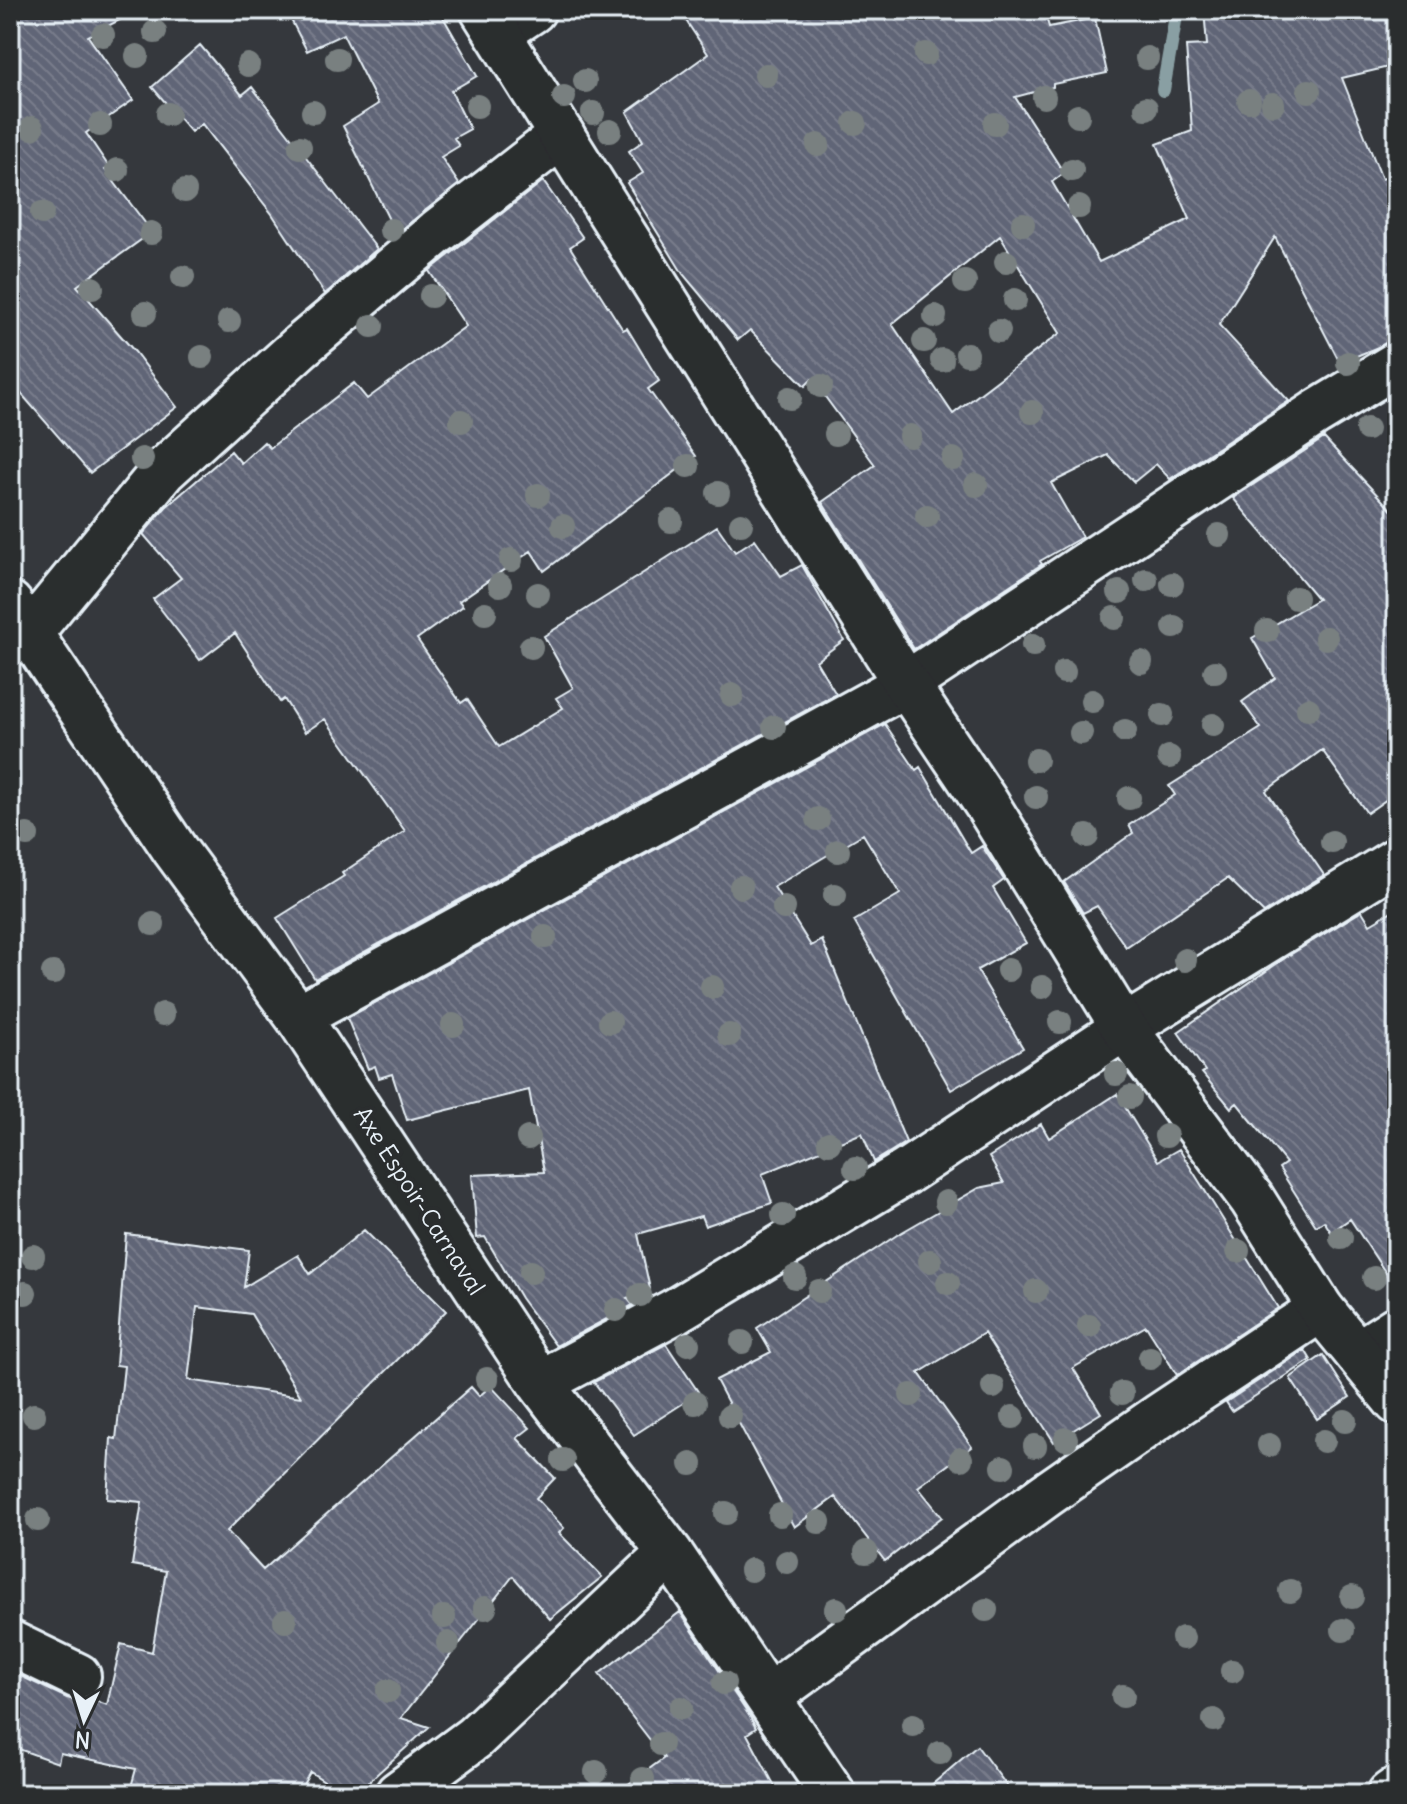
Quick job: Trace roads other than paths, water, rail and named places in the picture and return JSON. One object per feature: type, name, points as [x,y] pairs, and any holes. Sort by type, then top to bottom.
[{"type":"street","points":[[505,18],[562,135],[906,684],[986,803],[1124,1028],[1252,1199],[1321,1309],[1397,1402]]},
{"type":"street","points":[[16,627],[163,471],[301,346],[437,232],[562,135]]},
{"type":"street","points":[[298,1017],[906,684],[1316,413],[1397,364]]},
{"type":"street","name":"Axe Espoir-Carnaval","points":[[16,627],[298,1017],[540,1383],[670,1553],[833,1794]]},
{"type":"street","points":[[540,1383],[675,1311],[906,1172],[1124,1028],[1397,860]]},
{"type":"street","points":[[768,1697],[1148,1423],[1321,1309]]},
{"type":"street","points":[[1358,1353],[1397,1328]]},
{"type":"street","points":[[398,1794],[474,1738],[670,1553]]},
{"type":"street","points":[[10,1643],[78,1676]]},
{"type":"street","points":[[1390,1794],[1397,1789]]},
{"type":"waterway","points":[[1163,90],[1177,10]]}]
